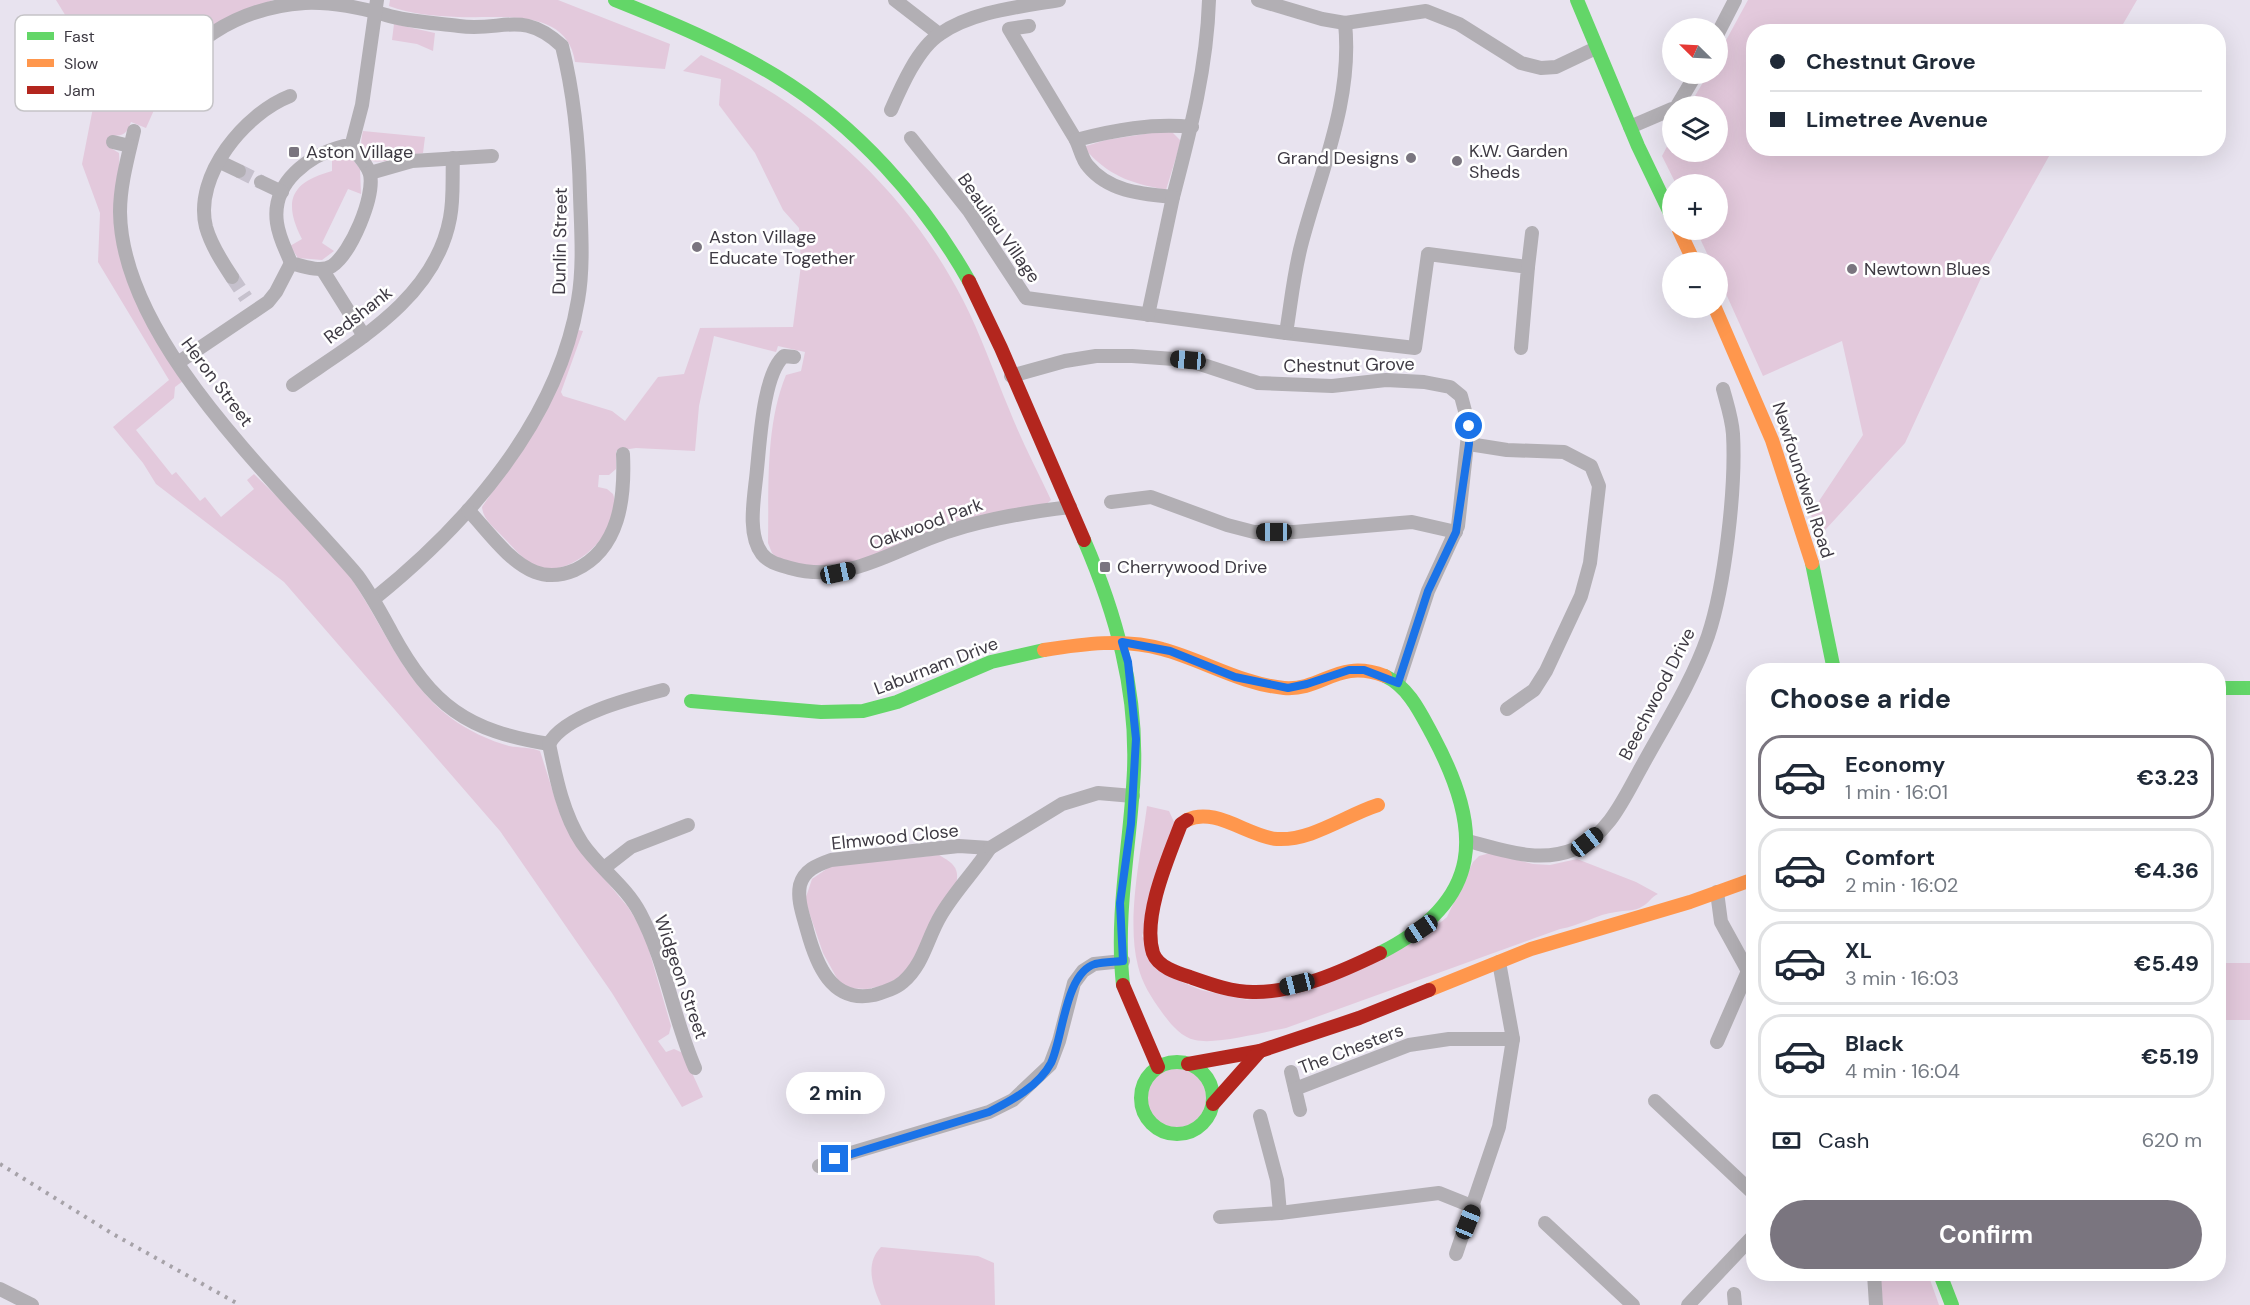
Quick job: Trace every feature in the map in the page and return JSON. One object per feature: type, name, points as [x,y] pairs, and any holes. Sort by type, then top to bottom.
[{"type":"street","points":[[615,0],[695,31],[738,52],[818,102],[858,137],[927,217],[970,281],[1106,590],[1128,662],[1136,739],[1133,796],[1120,903],[1124,987],[1158,1067]]},
{"type":"street","points":[[895,0],[939,34]]},
{"type":"street","points":[[891,110],[908,72],[939,34],[991,6],[1059,0]]},
{"type":"street","points":[[1148,315],[1173,197],[1192,127],[1202,73],[1209,0]]},
{"type":"street","points":[[1258,0],[1322,19],[1345,22],[1426,11],[1459,24],[1521,63],[1541,68],[1556,67],[1596,48]]},
{"type":"street","points":[[1577,0],[1630,127],[1662,196]]},
{"type":"street","points":[[1726,18],[1735,0]]},
{"type":"street","name":"Dunlin Street","points":[[213,35],[245,16],[306,3],[376,5],[387,15],[461,27],[518,23],[549,34],[562,46],[579,161],[581,266],[578,299],[567,343],[542,402],[502,469],[432,550],[375,598]]},
{"type":"street","points":[[351,147],[362,105],[376,5]]},
{"type":"street","points":[[1286,333],[1302,243],[1327,163],[1344,85],[1345,22]]},
{"type":"street","points":[[1029,26],[1009,29],[1077,141],[1087,166],[1110,184],[1134,193],[1173,197]]},
{"type":"street","points":[[232,277],[206,226],[206,203],[211,178],[229,145],[256,115],[272,103],[290,96]]},
{"type":"street","points":[[1630,127],[1662,113]]},
{"type":"street","points":[[1077,141],[1138,127],[1167,124],[1192,127]]},
{"type":"street","name":"Heron Street","points":[[134,131],[120,212],[124,245],[138,292],[179,362],[215,414],[375,598],[409,661],[438,698],[460,716],[487,730],[520,740],[549,744]]},
{"type":"street","name":"Beaulieu Village","points":[[911,138],[969,211],[1026,298],[1415,348],[1428,254],[1528,267]]},
{"type":"street","points":[[113,142],[130,146]]},
{"type":"street","points":[[179,362],[249,304],[268,302],[276,292],[291,263],[277,224],[276,210],[282,192],[294,174],[317,155],[344,146],[351,147],[370,173],[371,190],[365,210],[345,252],[332,267],[322,269],[291,263]]},
{"type":"street","points":[[370,173],[412,161],[492,156]]},
{"type":"street","name":"Redshank","points":[[293,385],[364,336],[408,299],[424,278],[442,245],[450,217],[453,158]]},
{"type":"street","points":[[220,162],[239,171]]},
{"type":"street","points":[[261,182],[282,192]]},
{"type":"street","points":[[1521,348],[1532,233]]},
{"type":"street","points":[[322,269],[364,336]]},
{"type":"street","name":"Newfoundwell Road","points":[[1720,318],[1754,389],[1788,483],[1811,558],[1833,663]]},
{"type":"street","name":"Oakwood Park","points":[[794,357],[784,356],[777,362],[772,375],[758,461],[754,504],[756,542],[763,555],[774,564],[818,573],[838,573],[859,568],[948,531],[1006,515],[1070,507]]},
{"type":"street","name":"Chestnut Grove","points":[[1011,376],[1086,358],[1132,356],[1188,360],[1258,383],[1332,386],[1386,380],[1424,382],[1450,387],[1461,396],[1466,408],[1469,444],[1456,532],[1428,591],[1398,683]]},
{"type":"street","name":"Beechwood Drive","points":[[1468,841],[1542,856],[1574,849],[1600,831],[1628,790],[1694,669],[1715,610],[1726,537],[1733,456],[1733,432],[1723,390]]},
{"type":"street","points":[[1469,444],[1507,450],[1563,452],[1582,459],[1591,466],[1599,486],[1590,563],[1581,596],[1546,671],[1534,690],[1507,710]]},
{"type":"street","points":[[468,510],[524,566],[551,576],[567,573],[584,566],[611,537],[618,519],[625,485],[623,454]]},
{"type":"street","points":[[1111,502],[1151,497],[1227,525],[1254,532],[1294,532],[1412,522],[1456,532]]},
{"type":"street","points":[[1122,642],[1170,651],[1235,677],[1288,688],[1349,670],[1364,670],[1398,683],[1422,717],[1446,763],[1458,794],[1468,841],[1466,858],[1455,885],[1445,905],[1435,916],[1400,943],[1332,973],[1281,988],[1254,992],[1193,978],[1156,960],[1149,936],[1152,915],[1176,836],[1187,818],[1207,816],[1264,838],[1289,839],[1378,805]]},
{"type":"street","name":"Laburnam Drive","points":[[691,701],[715,700],[822,711],[864,711],[922,694],[968,671],[1006,657],[1122,642]]},
{"type":"street","points":[[2226,688],[2250,688]]},
{"type":"street","points":[[549,744],[554,733],[587,716],[628,699],[663,690]]},
{"type":"street","name":"Widgeon Street","points":[[549,744],[569,820],[583,844],[639,910],[654,941],[680,1035],[695,1068]]},
{"type":"street","name":"Elmwood Close","points":[[990,849],[958,846],[831,860],[814,866],[800,884],[799,898],[815,958],[825,978],[848,995],[867,996],[902,984],[919,966],[941,914],[990,849],[1062,804],[1098,793],[1133,796]]},
{"type":"street","points":[[604,868],[631,848],[688,825]]},
{"type":"street","points":[[1260,1051],[1213,1104],[1207,1119],[1193,1131],[1180,1135],[1167,1134],[1154,1127],[1144,1115],[1140,1100],[1142,1087],[1158,1067],[1168,1062],[1188,1064],[1260,1051],[1359,1018],[1531,949],[1746,882]]},
{"type":"street","points":[[1718,892],[1721,922],[1746,962]]},
{"type":"street","points":[[819,1166],[850,1153],[989,1112],[1013,1100],[1050,1065],[1059,1041],[1074,983],[1083,971],[1094,964],[1123,961]]},
{"type":"street","points":[[1456,1254],[1474,1207],[1499,1128],[1513,1039],[1499,962]]},
{"type":"street","points":[[1717,1042],[1746,981]]},
{"type":"street","name":"The Chesters","points":[[1300,1110],[1296,1089],[1409,1045],[1449,1039],[1513,1039]]},
{"type":"street","points":[[1188,1064],[1200,1069],[1210,1083],[1213,1104]]},
{"type":"street","points":[[1292,1072],[1296,1089]]},
{"type":"street","points":[[1655,1101],[1746,1186]]},
{"type":"street","points":[[1260,1116],[1277,1180],[1280,1213]]},
{"type":"street","points":[[1220,1218],[1280,1213],[1439,1193],[1474,1207]]},
{"type":"street","points":[[1545,1222],[1633,1305]]},
{"type":"street","points":[[1688,1305],[1746,1243]]},
{"type":"street","points":[[1874,1281],[1876,1305]]},
{"type":"street","points":[[1943,1281],[1952,1305]]},
{"type":"street","points":[[0,1289],[32,1305]]},
{"type":"shaded area","points":[[56,0],[273,0],[213,28],[213,15],[65,15]]},
{"type":"shaded area","points":[[390,0],[558,0],[670,44],[665,69],[575,62],[569,44],[559,32],[545,24],[528,19],[423,14],[389,6]]},
{"type":"shaded area","name":"Newtown Blues","points":[[1748,0],[2137,0],[2123,24],[1746,24],[1746,156],[2049,156],[1981,278],[1905,443],[1815,541],[1811,513],[1863,435],[1842,341],[1763,376],[1728,298],[1728,252],[1706,252],[1701,240],[1728,240],[1728,174],[1671,174],[1665,162],[1728,162],[1728,96],[1695,96],[1702,84],[1728,84],[1728,37]]},
{"type":"shaded area","points":[[394,24],[435,33],[433,51],[417,44],[392,40]]},
{"type":"shaded area","points":[[701,55],[742,75],[818,125],[853,155],[914,223],[940,260],[976,327],[1019,432],[1051,500],[1043,507],[867,562],[831,570],[780,560],[772,553],[768,543],[771,436],[774,415],[786,375],[801,371],[805,352],[778,346],[776,352],[714,336],[699,406],[695,451],[636,448],[616,451],[616,469],[609,475],[599,475],[598,487],[607,489],[613,494],[615,507],[611,522],[604,535],[580,559],[566,566],[551,569],[538,567],[519,554],[487,520],[482,507],[529,438],[578,330],[583,331],[561,392],[563,396],[612,411],[625,421],[658,377],[684,374],[700,328],[793,327],[801,265],[799,228],[783,210],[755,153],[719,105],[721,79],[683,71]]},
{"type":"shaded area","points":[[92,111],[154,111],[146,128],[131,122],[124,133],[112,136],[109,147],[119,153],[115,217],[118,240],[129,283],[148,324],[183,381],[175,387],[174,398],[136,430],[172,475],[176,472],[200,501],[205,497],[221,517],[254,489],[247,480],[254,474],[333,554],[356,586],[405,667],[434,703],[471,731],[509,746],[540,751],[560,814],[597,870],[628,907],[644,933],[671,1026],[669,1034],[658,1041],[666,1052],[674,1049],[683,1053],[703,1097],[682,1107],[612,993],[500,831],[284,582],[156,484],[143,463],[113,427],[169,380],[98,262],[100,213],[82,164]]},
{"type":"shaded area","points":[[1170,130],[1181,141],[1166,190],[1120,177],[1102,165],[1083,147],[1106,140]]},
{"type":"shaded area","points":[[363,131],[425,137],[423,153],[380,162],[371,160],[364,156],[361,146]]},
{"type":"shaded area","points":[[342,155],[350,156],[360,169],[361,194],[348,189],[322,243],[334,251],[322,260],[298,258],[290,246],[302,239],[293,213],[294,195],[308,181],[332,171],[332,158]]},
{"type":"shaded area","points":[[1147,806],[1169,811],[1175,824],[1142,936],[1170,977],[1201,990],[1247,1000],[1418,941],[1447,917],[1473,862],[1479,856],[1490,853],[1533,864],[1550,865],[1577,859],[1636,882],[1658,894],[1636,909],[1595,917],[1286,1028],[1215,1041],[1195,1040],[1175,1028],[1157,1006],[1147,990],[1138,966],[1134,908]]},
{"type":"shaded area","points":[[939,855],[956,870],[956,885],[907,973],[885,985],[867,989],[847,988],[839,982],[823,953],[805,900],[812,879],[831,866]]},
{"type":"shaded area","points":[[2226,963],[2250,963],[2250,1020],[2226,1020]]},
{"type":"shaded area","points":[[1176,1068],[1197,1077],[1206,1098],[1197,1119],[1176,1128],[1155,1119],[1146,1098],[1155,1077]]},
{"type":"shaded area","points":[[881,1247],[978,1256],[994,1263],[995,1305],[881,1305],[873,1283],[872,1267],[876,1253]]},
{"type":"shaded area","points":[[1881,1281],[1930,1281],[1939,1305],[1883,1305]]},
{"type":"tunnel","points":[[239,171],[261,182]]},
{"type":"tunnel","points":[[232,277],[246,298]]},
{"type":"railway","points":[[0,1164],[113,1234],[240,1305]]},
{"type":"traffic: fast","points":[[615,0],[737,54],[805,95],[833,117],[860,141],[909,194],[931,222],[969,281]]},
{"type":"traffic: fast","points":[[1577,0],[1638,146],[1662,196]]},
{"type":"traffic: fast","points":[[1084,540],[1115,624],[1132,710],[1134,770],[1122,904],[1123,985]]},
{"type":"traffic: fast","points":[[1812,563],[1833,663]]},
{"type":"traffic: fast","points":[[691,701],[821,712],[863,711],[897,702],[991,662],[1044,650]]},
{"type":"traffic: fast","points":[[1380,953],[1414,932],[1440,910],[1456,886],[1465,860],[1466,832],[1461,802],[1433,736],[1408,694],[1385,676]]},
{"type":"traffic: fast","points":[[2226,688],[2250,688]]},
{"type":"traffic: fast","points":[[1184,1062],[1203,1072],[1211,1084],[1213,1098],[1211,1112],[1203,1124],[1191,1132],[1170,1134],[1151,1124],[1143,1112],[1141,1091],[1151,1072],[1163,1064],[1184,1062]]},
{"type":"traffic: fast","points":[[1943,1281],[1952,1305]]},
{"type":"traffic: slow","points":[[1684,240],[1689,252]]},
{"type":"traffic: slow","points":[[1719,318],[1772,440],[1812,563]]},
{"type":"traffic: slow","points":[[1044,650],[1103,643],[1148,646],[1177,654],[1253,682],[1284,688],[1298,688],[1354,671],[1368,671],[1385,676]]},
{"type":"traffic: slow","points":[[1187,820],[1198,817],[1220,819],[1266,837],[1290,839],[1316,832],[1378,805]]},
{"type":"traffic: slow","points":[[1429,990],[1531,949],[1690,902],[1746,882]]},
{"type":"traffic: jam","points":[[969,281],[1001,348],[1084,540]]},
{"type":"traffic: jam","points":[[1187,820],[1181,824],[1164,870],[1151,922],[1153,953],[1163,966],[1213,985],[1253,992],[1285,989],[1318,980],[1380,953]]},
{"type":"traffic: jam","points":[[1123,985],[1158,1067]]},
{"type":"traffic: jam","points":[[1188,1064],[1260,1051],[1359,1018],[1429,990]]},
{"type":"traffic: jam","points":[[1213,1104],[1260,1051]]},
{"type":"place","name":"Aston Village","points":[[294,152]]},
{"type":"place","name":"Grand Designs","points":[[1411,158]]},
{"type":"place","name":"K.W. Garden Sheds","points":[[1457,161]]},
{"type":"place","name":"Aston Village Educate Together","points":[[697,247]]},
{"type":"place","name":"Newtown Blues","points":[[1852,269]]},
{"type":"place","name":"Cherrywood Drive","points":[[1105,567]]},
{"type":"route","points":[[835,1159],[989,1112],[1013,1100],[1033,1084],[1050,1065],[1059,1041],[1074,983],[1083,971],[1094,964],[1123,961],[1120,903],[1131,824],[1136,739],[1128,662],[1122,642],[1170,651],[1235,677],[1288,688],[1349,670],[1364,670],[1398,683],[1428,591],[1458,525],[1469,444],[1469,426]]}]
